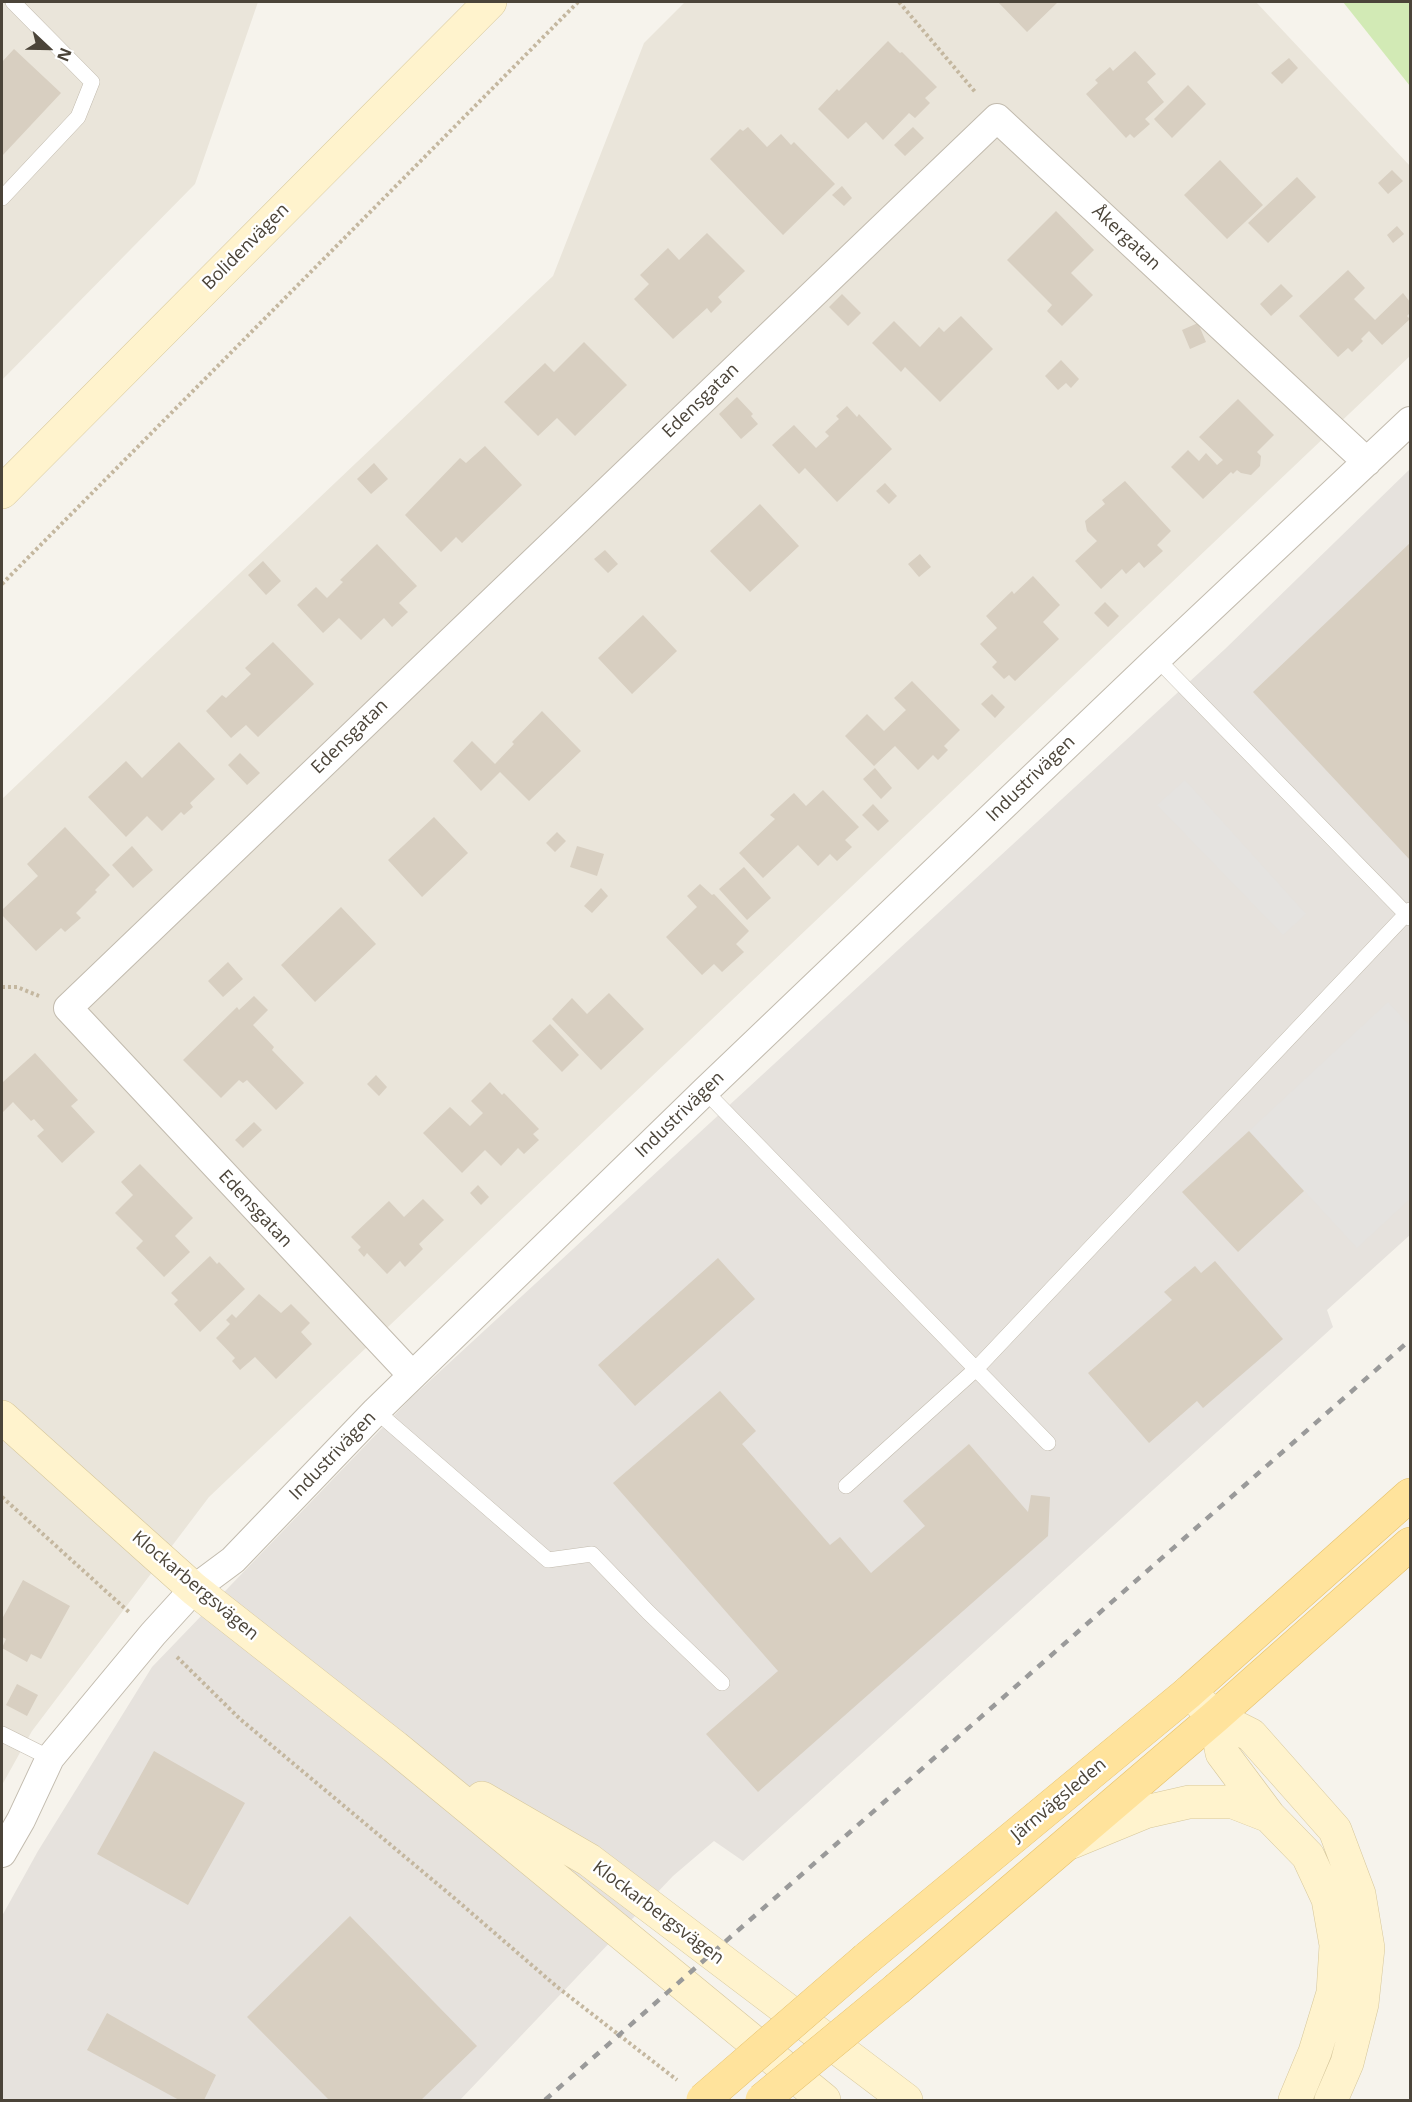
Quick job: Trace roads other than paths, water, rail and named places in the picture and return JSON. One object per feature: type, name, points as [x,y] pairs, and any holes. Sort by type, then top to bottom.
[{"type":"main road","name":"Bolidenvägen","points":[[2,492],[490,2]]},
{"type":"main road","name":"Klockarbergsvägen","points":[[2,1417],[194,1589],[395,1747],[824,2100]]},
{"type":"main road","name":"Järnvägsleden","points":[[694,2094],[866,1959],[1189,1692],[1410,1495]]},
{"type":"main road","name":"Järnvägsleden","points":[[762,2100],[898,1988],[1215,1717],[1410,1544]]},
{"type":"main road","points":[[1189,1692],[1215,1717],[1251,1735],[1335,1830],[1359,1894],[1368,1948],[1362,2004],[1347,2063],[1330,2100]]},
{"type":"main road","points":[[1215,1717],[1222,1753],[1269,1816],[1308,1856],[1328,1899],[1336,1945],[1333,1993],[1315,2052],[1295,2100]]},
{"type":"main road","name":"Klockarbergsvägen","points":[[395,1747],[589,1860],[906,2100]]},
{"type":"main road","points":[[1065,1845],[1145,1812],[1189,1802],[1233,1802],[1269,1816]]},
{"type":"street","name":"Åkergatan","points":[[997,118],[1367,462]]},
{"type":"street","name":"Edensgatan","points":[[412,1375],[68,1008],[997,118]]},
{"type":"street","name":"Industrivägen","points":[[2,1853],[21,1820],[50,1758],[153,1634],[194,1589],[233,1560],[412,1375],[705,1091],[1410,421]]},
{"type":"lane","points":[[2,198],[78,117],[92,82],[13,2]]},
{"type":"lane","points":[[846,1486],[976,1369],[1409,914],[1157,659]]},
{"type":"lane","points":[[705,1091],[1048,1443]]},
{"type":"lane","points":[[376,1412],[548,1560],[592,1554],[722,1683]]},
{"type":"lane","points":[[2,1734],[50,1758]]},
{"type":"railway","points":[[545,2100],[1410,1340]]}]
